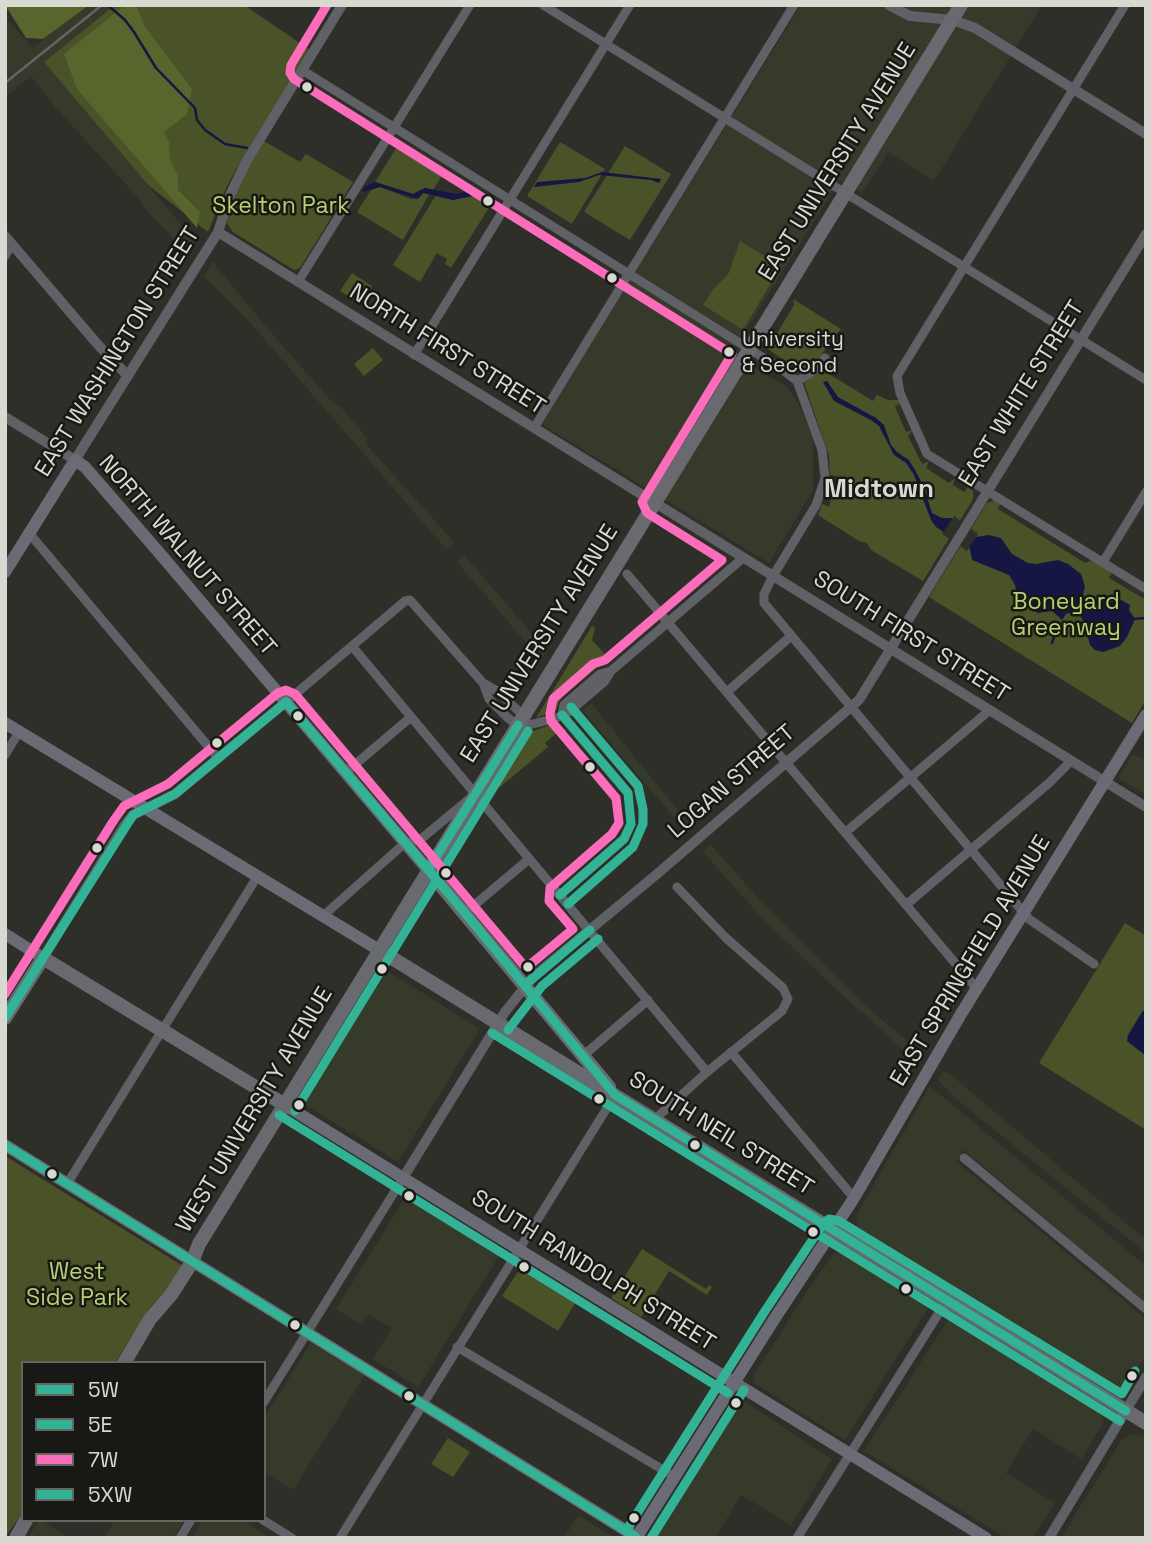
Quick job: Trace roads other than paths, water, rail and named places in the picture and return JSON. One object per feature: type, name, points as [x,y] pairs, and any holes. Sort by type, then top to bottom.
[{"type":"main road","name":"EAST UNIVERSITY AVENUE","points":[[379,950],[961,5]]},
{"type":"main road","name":"EAST WASHINGTON STREET","points":[[5,572],[75,460]]},
{"type":"main road","name":"NORTH WALNUT STREET","points":[[75,460],[85,467],[428,870]]},
{"type":"main road","name":"EAST SPRINGFIELD AVENUE","points":[[637,1537],[854,1198],[977,989],[1146,715]]},
{"type":"main road","points":[[5,723],[379,950]]},
{"type":"main road","points":[[428,870],[615,1095]]},
{"type":"main road","points":[[5,934],[285,1105]]},
{"type":"main road","name":"SOUTH NEIL STREET","points":[[379,950],[1146,1423]]},
{"type":"main road","name":"WEST UNIVERSITY AVENUE","points":[[125,1361],[150,1319],[172,1295],[192,1262],[199,1244],[379,950]]},
{"type":"main road","points":[[5,1018],[43,958]]},
{"type":"main road","name":"SOUTH RANDOLPH STREET","points":[[285,1105],[986,1538]]},
{"type":"main road","points":[[5,1145],[637,1537]]},
{"type":"main road","points":[[16,1538],[25,1522]]},
{"type":"street","name":"EAST WASHINGTON STREET","points":[[75,460],[218,232],[236,180],[342,5]]},
{"type":"street","points":[[299,282],[470,5]]},
{"type":"street","points":[[543,5],[1146,380]]},
{"type":"street","points":[[414,355],[630,5]]},
{"type":"street","points":[[534,428],[794,5]]},
{"type":"street","points":[[889,5],[913,16],[953,20],[983,33],[1146,134]]},
{"type":"street","points":[[1125,5],[897,376],[900,393],[927,454],[1146,589]]},
{"type":"street","points":[[302,70],[797,381],[822,450],[825,478],[816,505],[764,594],[764,603],[1029,919],[1094,964]]},
{"type":"street","name":"NORTH FIRST STREET","points":[[218,232],[654,503]]},
{"type":"street","name":"EAST WHITE STREET","points":[[890,649],[1146,234]]},
{"type":"street","points":[[9,240],[128,376]]},
{"type":"street","points":[[5,256],[9,240]]},
{"type":"street","points":[[797,381],[817,369],[825,358]]},
{"type":"street","name":"NORTH WALNUT STREET","points":[[5,417],[75,460]]},
{"type":"street","points":[[1103,562],[1146,492]]},
{"type":"street","name":"SOUTH FIRST STREET","points":[[654,503],[1146,807]]},
{"type":"street","points":[[29,533],[218,758]]},
{"type":"street","points":[[43,958],[124,826],[134,815],[175,794],[405,601],[410,600],[483,683],[489,699],[508,718],[533,724],[562,715],[605,681],[611,671],[743,558]]},
{"type":"street","points":[[627,574],[977,989]]},
{"type":"street","points":[[727,692],[792,636]]},
{"type":"street","points":[[352,646],[707,1072]]},
{"type":"street","name":"LOGAN STREET","points":[[403,1178],[498,1023],[525,985],[859,700],[890,649]]},
{"type":"street","points":[[846,832],[990,710]]},
{"type":"street","points":[[345,773],[411,717]]},
{"type":"street","points":[[5,755],[19,732]]},
{"type":"street","points":[[906,905],[1049,783],[1071,761]]},
{"type":"street","points":[[323,916],[405,844],[420,839],[475,795]]},
{"type":"street","points":[[465,913],[529,859]]},
{"type":"street","points":[[67,1184],[257,877]]},
{"type":"street","points":[[654,1120],[707,1072],[782,1011],[788,999],[783,988],[726,939],[677,887]]},
{"type":"street","points":[[584,1055],[648,1000]]},
{"type":"street","points":[[731,1052],[854,1198]]},
{"type":"street","points":[[340,1538],[615,1095]]},
{"type":"street","points":[[964,1158],[1146,1309]]},
{"type":"street","points":[[266,1399],[403,1178]]},
{"type":"street","points":[[797,1538],[947,1300]]},
{"type":"street","points":[[457,1347],[675,1477]]},
{"type":"street","points":[[1049,1538],[1146,1377]]},
{"type":"street","points":[[180,1538],[190,1522]]},
{"type":"street","points":[[266,1522],[292,1538]]},
{"type":"waterway","points":[[110,7],[125,20],[156,68],[195,108],[197,120],[205,130],[225,144],[247,148]]},
{"type":"waterway","points":[[1132,619],[1146,618]]},
{"type":"waterway","points":[[1052,643],[1058,625]]},
{"type":"railway","points":[[5,83],[102,5]]},
{"type":"place","name":"University & Second","points":[[729,352]]},
{"type":"district","name":"Midtown","points":[[879,490]]},
{"type":"park label","name":"Skelton Park","points":[[281,207]]},
{"type":"park label","name":"Boneyard Greenway","points":[[1066,616]]},
{"type":"park label","name":"West Side Park","points":[[77,1286]]}]
